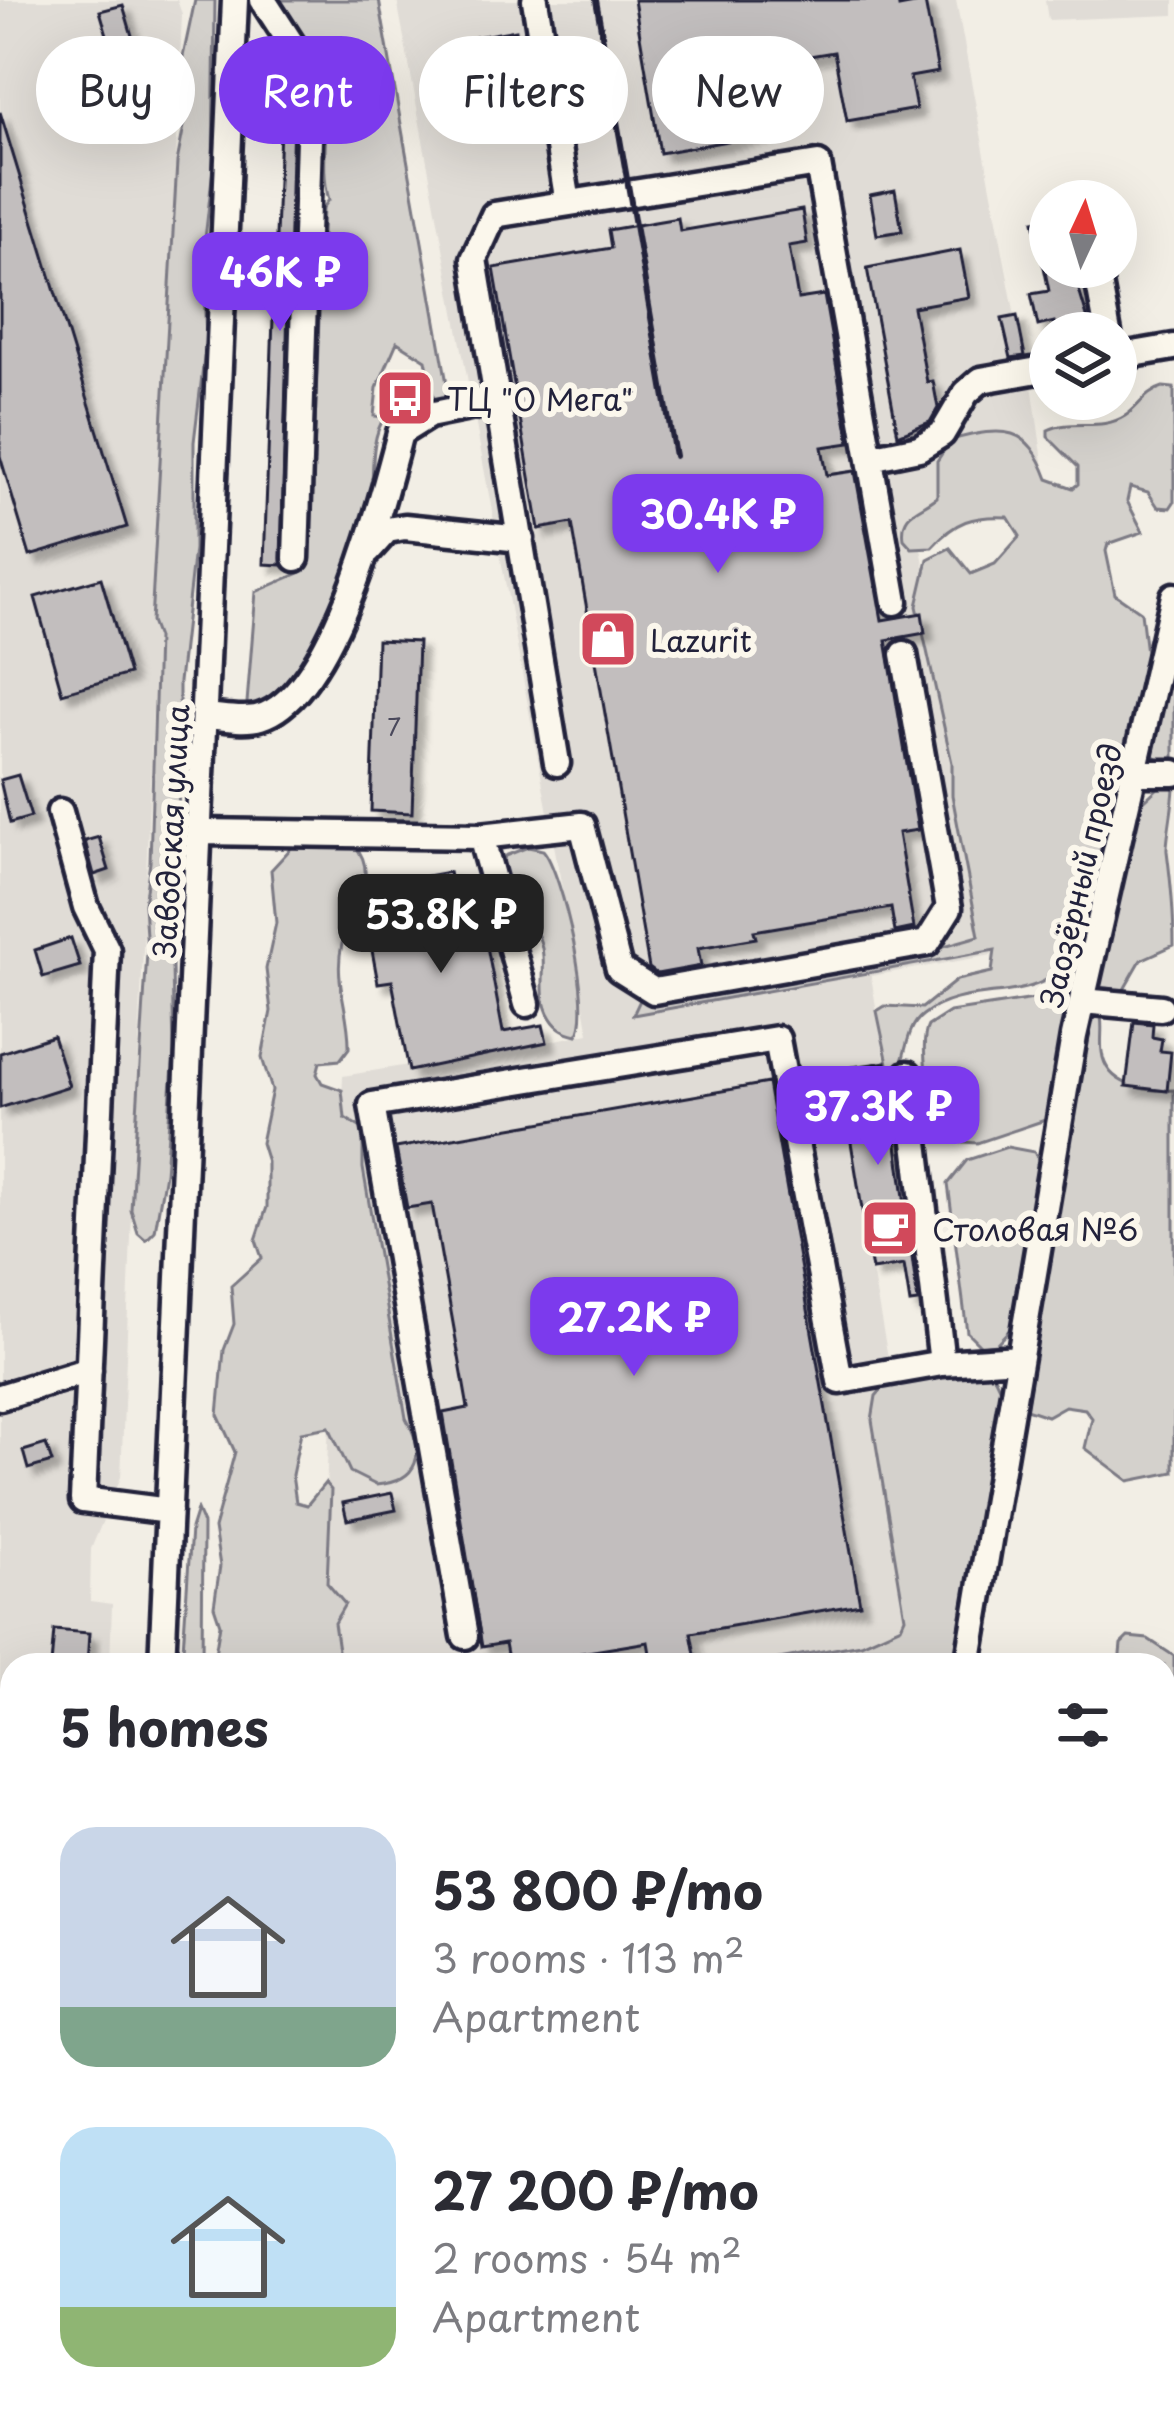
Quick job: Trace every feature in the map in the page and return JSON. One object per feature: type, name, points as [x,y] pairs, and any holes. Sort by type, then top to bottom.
[{"type":"street","name":"Заводская улица","points":[[163,1653],[235,0]]},
{"type":"street","points":[[263,0],[311,74],[296,558]]},
{"type":"street","points":[[535,0],[568,203]]},
{"type":"street","points":[[557,763],[474,259],[494,215],[818,164],[895,602]]},
{"type":"street","points":[[1137,353],[1174,347]]},
{"type":"street","points":[[870,458],[919,448],[942,434],[966,393],[981,380],[1029,372]]},
{"type":"street","points":[[205,716],[257,719],[288,697],[337,626],[368,552],[400,434],[429,415],[499,401]]},
{"type":"street","points":[[368,552],[387,530],[405,527],[521,539]]},
{"type":"street","name":"Заозёрный проезд","points":[[970,1653],[1082,1001],[1174,596]]},
{"type":"street","points":[[200,832],[481,836],[582,825],[619,970],[654,991],[927,943],[949,908],[904,654]]},
{"type":"street","points":[[1133,773],[1174,773]]},
{"type":"street","points":[[60,812],[79,886],[107,950],[83,1500],[169,1510]]},
{"type":"street","points":[[481,836],[526,1004]]},
{"type":"street","points":[[1082,1001],[1161,1008]]},
{"type":"street","points":[[465,1636],[372,1105],[777,1039],[840,1381],[942,1363],[1019,1358]]},
{"type":"street","points":[[908,1073],[942,1363]]},
{"type":"street","points":[[0,1396],[88,1370]]},
{"type":"shaded area","points":[[0,0],[177,0],[182,14],[181,36],[36,36],[36,144],[177,144],[121,1477],[91,1549],[90,1601],[112,1604],[110,1653],[0,1653]]},
{"type":"shaded area","points":[[195,0],[215,0],[213,169],[203,256],[206,342],[194,442],[194,549],[179,682],[179,796],[170,882],[174,1051],[165,1173],[155,1231],[146,1240],[138,1233],[131,1210],[147,952],[144,904],[150,862],[157,638],[151,622],[177,162],[181,144],[195,144],[195,36],[187,36]]},
{"type":"shaded area","points":[[278,0],[379,0],[385,36],[290,36]]},
{"type":"shaded area","points":[[397,0],[956,0],[1014,311],[1029,364],[1029,420],[1037,420],[1048,496],[916,521],[995,948],[992,955],[871,976],[907,1195],[918,1194],[929,1300],[910,1303],[903,1265],[872,1271],[943,1653],[319,1653],[343,1076],[408,1065],[410,1071],[589,1033],[424,144],[628,144],[628,36],[419,36],[419,118]]},
{"type":"shaded area","points":[[1045,0],[1174,0],[1174,15],[1048,20]]},
{"type":"shaded area","points":[[395,90],[451,406],[435,404],[426,360],[397,342],[377,388],[374,416],[385,417],[374,448],[364,536],[345,594],[297,671],[252,708],[247,703],[256,592],[304,571],[311,536],[323,208],[329,200],[325,144],[395,144]]},
{"type":"shaded area","points":[[1174,388],[1174,502],[1170,508],[1158,507],[1148,492],[1130,487],[1127,501],[1143,532],[1108,544],[1106,551],[1115,594],[1141,612],[1146,653],[1080,939],[1066,963],[1030,987],[965,997],[923,1015],[911,1032],[900,1067],[890,1073],[877,1011],[885,1006],[922,1008],[957,980],[992,972],[995,950],[633,1015],[640,1000],[923,952],[979,936],[952,795],[952,763],[917,606],[928,559],[950,548],[971,574],[995,564],[1020,536],[1008,517],[985,517],[957,526],[932,547],[912,548],[904,539],[905,523],[937,497],[937,461],[951,440],[1012,434],[1032,448],[1048,479],[1073,488],[1078,484],[1078,467],[1048,437],[1048,430],[1137,420],[1137,406],[1151,393]]},
{"type":"shaded area","points":[[1174,644],[1174,769],[1153,755]]},
{"type":"shaded area","points":[[1174,786],[1167,851],[1174,945],[1141,960],[1122,993],[1101,993],[1097,982],[1134,810],[1158,788]]},
{"type":"shaded area","points":[[295,844],[354,845],[365,869],[362,894],[340,958],[349,1048],[340,1060],[320,1062],[317,1074],[322,1083],[342,1090],[345,1118],[363,1129],[363,1168],[406,1418],[417,1454],[402,1478],[376,1485],[350,1472],[329,1427],[301,1432],[292,1475],[296,1502],[307,1505],[325,1483],[331,1490],[327,1583],[345,1604],[334,1623],[336,1653],[215,1653],[220,1624],[214,1606],[220,1566],[214,1528],[235,1452],[218,1415],[224,1350],[234,1324],[231,1286],[262,1258],[256,1240],[267,1207],[267,1162],[261,1143],[272,1090],[262,1058],[271,1011],[266,969],[276,923],[271,870]]},
{"type":"shaded area","points":[[528,847],[543,850],[551,863],[567,912],[582,999],[577,1035],[560,1028],[548,1013],[539,938],[502,883],[505,856]]},
{"type":"shaded area","points":[[1047,997],[1062,999],[1066,1005],[1048,1119],[977,1143],[950,1141],[929,1085],[924,1051],[928,1026],[950,1012]]},
{"type":"shaded area","points":[[1100,1012],[1102,1052],[1111,1073],[1140,1088],[1174,1090],[1174,1472],[1129,1481],[1085,1448],[1092,1418],[1085,1409],[1065,1406],[1047,1416],[1026,1409],[1087,1030],[1092,1015]]},
{"type":"shaded area","points":[[1007,1147],[1034,1152],[1041,1164],[1016,1323],[996,1344],[981,1346],[967,1332],[948,1184],[967,1160]]},
{"type":"shaded area","points":[[991,1370],[1002,1393],[960,1653],[812,1653],[861,1644],[901,1626],[905,1617],[872,1420],[876,1396],[889,1381]]},
{"type":"shaded area","points":[[197,1510],[203,1524],[202,1653],[183,1653],[191,1529]]},
{"type":"shaded area","points":[[1128,1637],[1148,1639],[1169,1653],[1120,1653]]},
{"type":"building","points":[[634,0],[898,0],[899,7],[925,2],[938,72],[910,77],[916,109],[847,121],[834,52],[824,54],[824,36],[652,36],[652,106]]},
{"type":"building","points":[[123,5],[132,36],[107,36],[100,11]]},
{"type":"building","points":[[516,30],[517,36],[482,36]]},
{"type":"building","points":[[0,112],[127,527],[30,556],[0,456]]},
{"type":"building","points":[[279,144],[292,144],[281,565],[264,564]]},
{"type":"building","points":[[658,144],[711,144],[660,153]]},
{"type":"building","points":[[895,190],[902,231],[877,235],[870,195]]},
{"type":"building","points":[[802,210],[807,243],[789,246],[798,299],[824,295],[850,443],[822,447],[827,475],[855,471],[882,620],[922,613],[925,633],[886,640],[918,830],[898,833],[914,928],[895,932],[891,908],[754,931],[756,938],[698,948],[701,966],[657,974],[649,968],[572,523],[539,529],[494,268],[611,248],[608,230],[678,218],[680,231]]},
{"type":"building","points":[[960,250],[969,297],[913,307],[927,382],[933,381],[938,408],[930,422],[898,435],[867,268]]},
{"type":"building","points":[[1078,288],[1086,312],[1035,312],[1031,294]]},
{"type":"building","points":[[1017,316],[1025,356],[1011,358],[1002,319]]},
{"type":"building","points":[[101,578],[129,674],[62,693],[35,597]]},
{"type":"building","points":[[377,640],[418,642],[412,813],[371,811]]},
{"type":"building","points":[[18,775],[31,817],[10,823],[0,780]]},
{"type":"building","points":[[99,837],[109,870],[94,875],[85,841]]},
{"type":"building","points":[[449,872],[458,918],[481,914],[503,1032],[543,1025],[547,1042],[409,1071],[392,981],[378,983],[369,934],[386,931],[378,885]]},
{"type":"building","points":[[71,938],[80,966],[43,977],[35,950]]},
{"type":"building","points":[[1134,1022],[1153,1024],[1152,1037],[1162,1039],[1160,1051],[1171,1052],[1167,1091],[1126,1086]]},
{"type":"building","points":[[53,1036],[69,1086],[0,1108],[0,1053]]},
{"type":"building","points":[[886,1062],[918,1302],[910,1303],[904,1265],[872,1270],[839,1069]]},
{"type":"building","points":[[768,1083],[860,1604],[691,1633],[695,1653],[650,1653],[648,1642],[582,1653],[507,1653],[505,1643],[482,1647],[443,1413],[468,1408],[432,1204],[407,1208],[396,1148]]},
{"type":"building","points":[[46,1444],[52,1462],[28,1469],[23,1451]]},
{"type":"building","points":[[392,1493],[396,1510],[347,1520],[343,1503]]},
{"type":"building","points":[[54,1630],[89,1633],[88,1653],[52,1653]]},
{"type":"railway","points":[[596,0],[675,456]]},
{"type":"place","name":"ТЦ \"О Мега\"","points":[[405,398]]},
{"type":"place","name":"Lazurit","points":[[608,639]]},
{"type":"place","name":"Столовая №6","points":[[890,1228]]}]
